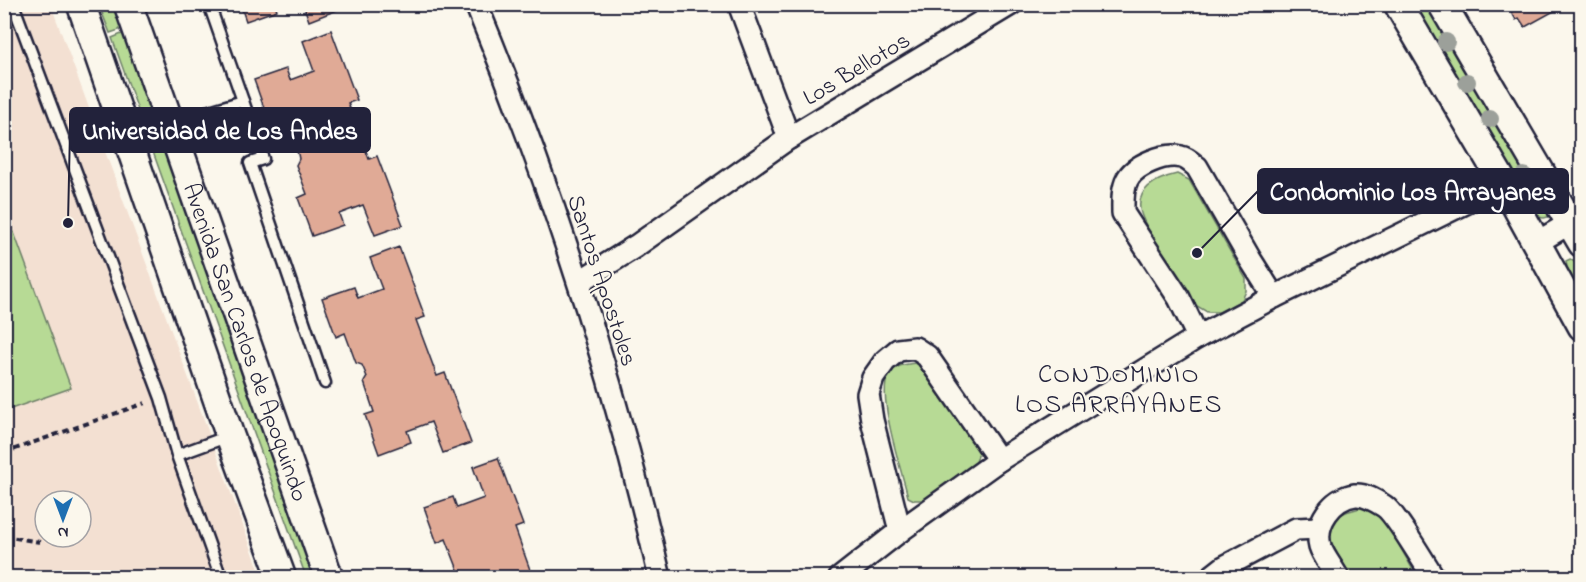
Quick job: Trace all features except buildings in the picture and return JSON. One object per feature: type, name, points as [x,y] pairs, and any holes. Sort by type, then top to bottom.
[{"type":"street","name":"Avenida San Carlos de Apoquindo","points":[[81,4],[230,436],[282,578]]},
{"type":"street","name":"Avenida San Carlos de Apoquindo","points":[[128,4],[329,578]]},
{"type":"street","name":"Santos Apostoles","points":[[476,4],[521,116],[579,282],[630,457],[660,578]]},
{"type":"street","name":"Los Bellotos","points":[[739,4],[789,138]]},
{"type":"street","name":"Los Bellotos","points":[[579,282],[636,246],[789,138],[1011,4]]},
{"type":"street","points":[[1398,4],[1504,184],[1581,326]]},
{"type":"street","points":[[1442,4],[1578,227],[1536,243]]},
{"type":"street","points":[[98,55],[103,42],[114,34],[128,33],[140,39]]},
{"type":"street","points":[[1198,337],[1179,298],[1123,213],[1127,179],[1142,165],[1168,155],[1184,157],[1197,167],[1274,297]]},
{"type":"street","points":[[840,578],[900,531],[999,460],[1198,337],[1504,184]]},
{"type":"street","points":[[900,531],[872,420],[868,394],[873,378],[885,361],[898,350],[915,348],[927,356],[999,460]]},
{"type":"street","points":[[1338,578],[1320,546],[1319,528],[1325,514],[1339,502],[1354,495],[1367,496],[1387,508],[1434,578]]},
{"type":"street","points":[[1210,578],[1224,567],[1296,529],[1319,528]]},
{"type":"lane","points":[[13,4],[161,398],[177,455],[221,578]]},
{"type":"lane","points":[[209,4],[263,159],[250,163],[325,383]]},
{"type":"lane","points":[[170,123],[243,101]]},
{"type":"lane","points":[[177,455],[230,436]]},
{"type":"path","points":[[4,453],[161,398]]},
{"type":"path","points":[[4,536],[33,541]]},
{"type":"shaded area","points":[[4,5],[51,5],[262,577],[5,577]]},
{"type":"green space","points":[[99,5],[114,5],[122,29],[110,33]]},
{"type":"green space","points":[[1415,5],[1431,5],[1548,212],[1548,217],[1537,217]]},
{"type":"green space","points":[[124,33],[321,577],[306,577],[112,38]]},
{"type":"green space","name":"CONDOMINIO LOS ARRAYANES","points":[[1177,174],[1189,180],[1246,279],[1246,291],[1242,300],[1219,312],[1207,312],[1197,306],[1156,243],[1140,209],[1140,201],[1146,189],[1157,181]]},
{"type":"green space","points":[[5,208],[71,388],[4,411]]},
{"type":"green space","points":[[1570,259],[1580,270],[1581,294],[1567,267],[1566,261]]},
{"type":"green space","name":"CONDOMINIO LOS ARRAYANES","points":[[917,363],[971,436],[979,452],[976,462],[924,500],[914,500],[908,497],[888,417],[885,386],[888,376],[894,369]]},
{"type":"green space","points":[[1364,507],[1379,510],[1417,577],[1352,577],[1328,540],[1333,524],[1339,516]]},
{"type":"place","name":"Universidad de Los Andes","points":[[68,223]]},
{"type":"place","name":"Condominio Los Arrayanes","points":[[1197,253]]},
{"type":"district","name":"CONDOMINIO LOS ARRAYANES","points":[[1119,388]]}]
